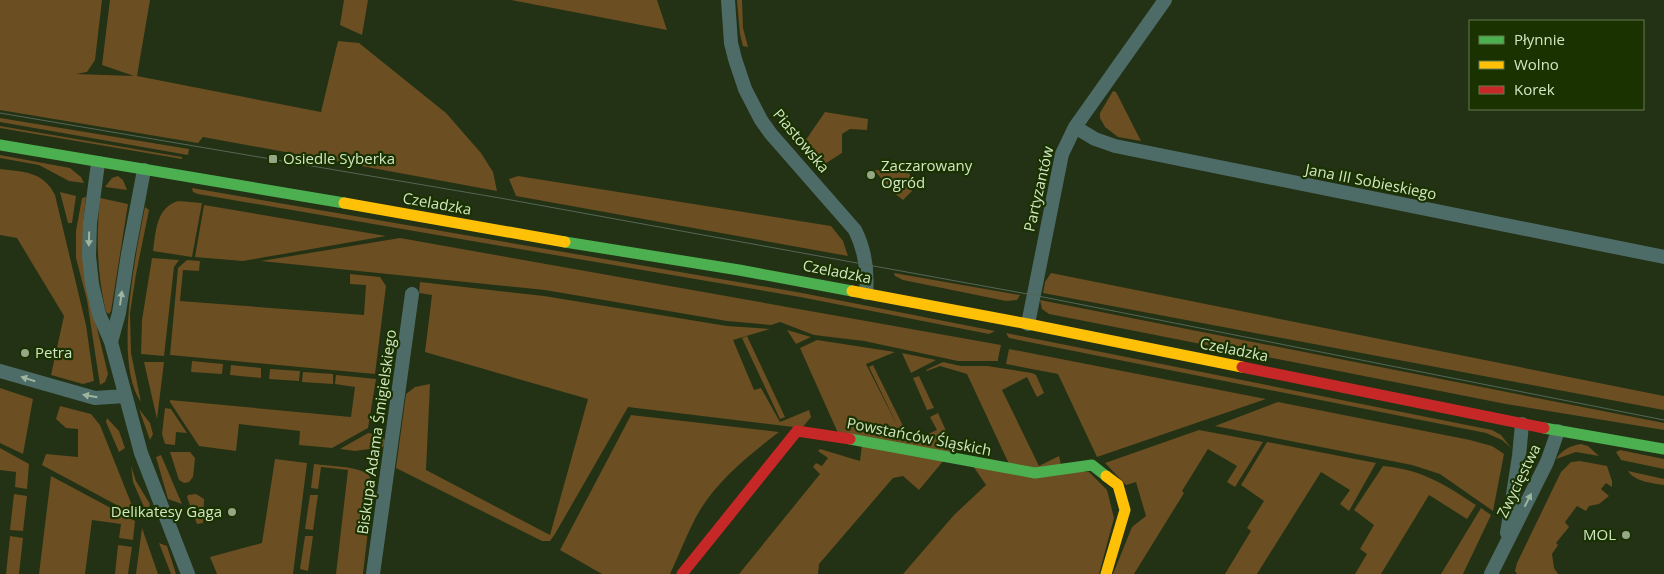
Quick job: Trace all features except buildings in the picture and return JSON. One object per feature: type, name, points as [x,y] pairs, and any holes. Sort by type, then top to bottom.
[{"type":"main road","name":"Czeladzka","points":[[0,145],[866,293],[1522,424],[1664,449]]},
{"type":"main road","name":"Powstańców Śląskich","points":[[682,574],[797,431],[834,436],[1035,473],[1092,465],[1118,485],[1125,510],[1106,574]]},
{"type":"street","name":"Piastowska","points":[[728,0],[731,44],[750,99],[771,134],[855,230],[861,243],[865,261],[866,293]]},
{"type":"street","name":"Partyzantów","points":[[1028,324],[1062,154],[1075,127],[1165,0]]},
{"type":"street","name":"Jana III Sobieskiego","points":[[1075,127],[1095,139],[1115,146],[1664,257]]},
{"type":"street","points":[[98,162],[90,223],[89,256],[92,284],[99,314],[111,342],[140,453],[188,574]]},
{"type":"street","points":[[111,342],[119,313],[144,170]]},
{"type":"street","name":"Biskupa Adama Śmigielskiego","points":[[373,574],[412,294]]},
{"type":"street","points":[[0,371],[95,398],[124,396]]},
{"type":"street","name":"Zwycięstwa","points":[[1506,544],[1522,424]]},
{"type":"street","name":"Zwycięstwa","points":[[1491,574],[1547,462],[1558,431]]},
{"type":"shaded area","points":[[0,0],[102,0],[95,60],[87,72],[76,74],[134,76],[102,65],[110,0],[150,0],[137,76],[321,112],[338,41],[359,43],[446,113],[481,153],[493,172],[497,191],[203,137],[198,143],[0,110]]},
{"type":"shaded area","points":[[344,0],[368,0],[362,35],[340,25]]},
{"type":"shaded area","points":[[511,0],[657,0],[667,30]]},
{"type":"shaded area","points":[[737,0],[742,0],[743,28],[748,47],[743,46],[740,34]]},
{"type":"shaded area","points":[[1113,91],[1116,92],[1141,141],[1118,137],[1105,127],[1100,118],[1100,113]]},
{"type":"shaded area","points":[[825,112],[868,119],[867,130],[850,129],[842,134],[842,153],[820,167],[803,144]]},
{"type":"shaded area","points":[[0,118],[189,149],[188,155],[0,122]]},
{"type":"shaded area","points":[[0,126],[182,157],[182,159],[0,128]]},
{"type":"shaded area","points":[[0,155],[70,168],[81,177],[84,183],[69,181],[39,165],[0,158]]},
{"type":"shaded area","points":[[0,169],[25,172],[39,177],[45,181],[55,195],[86,325],[94,381],[83,384],[51,375],[64,316],[17,238],[0,235]]},
{"type":"shaded area","points":[[908,169],[912,181],[912,191],[903,200],[894,193],[874,170],[903,172]]},
{"type":"shaded area","points":[[118,176],[123,180],[127,190],[105,187],[112,178]]},
{"type":"shaded area","points":[[518,176],[831,226],[843,241],[848,256],[516,196],[509,179]]},
{"type":"shaded area","points":[[192,188],[802,293],[995,331],[989,334],[800,297],[198,194],[193,192]]},
{"type":"shaded area","points":[[60,192],[76,196],[72,223],[68,223]]},
{"type":"shaded area","points":[[86,197],[83,224],[87,286],[108,374],[105,382],[100,385],[87,300],[76,258],[76,231],[82,198]]},
{"type":"shaded area","points":[[100,198],[128,204],[109,314],[106,312],[99,270],[98,227]]},
{"type":"shaded area","points":[[178,201],[202,203],[192,257],[153,251],[156,228],[161,215],[171,204]]},
{"type":"shaded area","points":[[204,205],[386,236],[243,261],[195,257]]},
{"type":"shaded area","points":[[145,207],[149,210],[130,313],[131,353],[141,402],[133,384],[129,361],[128,335],[132,278]]},
{"type":"shaded area","points":[[400,238],[1001,345],[998,361],[958,361],[864,341],[814,335],[780,322],[771,325],[727,321],[545,290],[261,261]]},
{"type":"shaded area","points":[[152,258],[179,260],[174,267],[164,356],[141,354],[142,320]]},
{"type":"shaded area","points":[[187,260],[200,261],[199,271],[183,270],[180,301],[364,315],[366,285],[350,284],[350,274],[380,277],[386,286],[375,374],[170,355],[178,268]]},
{"type":"shaded area","points":[[894,273],[1020,295],[1017,300],[1006,301],[903,280],[895,276]]},
{"type":"shaded area","points":[[1051,273],[1664,396],[1664,410],[1043,293],[1045,282]]},
{"type":"shaded area","points":[[420,282],[544,296],[727,326],[770,329],[733,340],[754,390],[761,388],[780,422],[809,410],[811,417],[802,428],[628,407],[555,534],[550,541],[542,541],[396,468],[406,394],[415,387],[430,384],[426,470],[550,535],[588,399],[425,352],[432,295],[419,293]]},
{"type":"shaded area","points":[[1040,300],[1664,423],[1664,430],[1506,404],[1049,314],[1042,309]]},
{"type":"shaded area","points":[[787,330],[811,337],[796,344]]},
{"type":"shaded area","points":[[1006,333],[1492,430],[1501,435],[1511,448],[1502,440],[1486,433],[1009,338]]},
{"type":"shaded area","points":[[747,336],[785,417],[780,419],[742,338]]},
{"type":"shaded area","points":[[817,340],[895,352],[866,364],[900,431],[869,367],[873,365],[910,440],[906,444],[937,430],[930,417],[938,413],[956,453],[838,433],[800,348]]},
{"type":"shaded area","points":[[1009,349],[1266,399],[1097,457],[1058,374],[1006,364]]},
{"type":"shaded area","points":[[902,353],[936,360],[911,373]]},
{"type":"shaded area","points":[[192,361],[223,364],[222,374],[191,372]]},
{"type":"shaded area","points":[[144,362],[164,362],[157,419]]},
{"type":"shaded area","points":[[943,362],[961,366],[987,366],[1036,375],[1044,393],[1037,397],[1027,377],[1002,390],[1039,466],[1059,456],[1061,465],[1037,470],[1009,464],[967,374],[940,366],[926,370]]},
{"type":"shaded area","points":[[231,365],[261,368],[261,378],[230,375]]},
{"type":"shaded area","points":[[270,369],[300,371],[299,381],[269,379]]},
{"type":"shaded area","points":[[303,372],[333,374],[333,384],[302,382]]},
{"type":"shaded area","points":[[336,375],[376,379],[368,428],[332,448],[299,445],[300,431],[239,424],[236,451],[199,446],[170,402],[170,400],[351,417],[355,387],[335,384]]},
{"type":"shaded area","points":[[919,376],[934,408],[927,410],[913,378]]},
{"type":"shaded area","points":[[0,388],[33,399],[23,454],[0,443]]},
{"type":"shaded area","points":[[1278,402],[1492,446],[1504,454],[1493,511],[1440,474],[1412,465],[1215,426]]},
{"type":"shaded area","points":[[60,406],[91,414],[100,425],[133,508],[126,510],[42,465],[46,454],[78,457],[78,429],[66,428],[56,419]]},
{"type":"shaded area","points":[[165,408],[171,409],[187,433],[176,432],[175,445],[165,444],[162,434]]},
{"type":"shaded area","points":[[139,409],[150,423],[153,434],[150,440]]},
{"type":"shaded area","points":[[631,415],[779,432],[733,470],[713,492],[696,517],[670,574],[602,574],[560,550]]},
{"type":"shaded area","points":[[107,418],[119,431],[125,448],[119,452],[106,422]]},
{"type":"shaded area","points":[[1199,430],[1263,442],[1235,487],[1227,482],[1237,466],[1208,449],[1182,491],[1184,493],[1134,574],[1113,574],[1132,527],[1146,516],[1136,482],[1126,485],[1105,463]]},
{"type":"shaded area","points":[[368,433],[382,436],[386,442],[383,447],[355,451],[340,449]]},
{"type":"shaded area","points":[[1267,442],[1376,463],[1349,511],[1340,504],[1350,490],[1321,472],[1257,574],[1225,574],[1251,531],[1247,528],[1264,501],[1241,485]]},
{"type":"shaded area","points":[[1581,444],[1588,446],[1599,456],[1576,452],[1556,459],[1567,448]]},
{"type":"shaded area","points":[[862,445],[944,460],[919,490],[903,476],[893,478],[819,564],[818,574],[739,574],[820,474],[813,467],[816,463],[822,466],[828,458],[818,451],[820,449],[860,461]]},
{"type":"shaded area","points":[[0,448],[29,464],[27,489],[15,487],[16,472],[0,470]]},
{"type":"shaded area","points":[[1620,450],[1664,459],[1664,469],[1621,460],[1616,452]]},
{"type":"shaded area","points":[[170,452],[190,452],[195,458],[193,477],[189,482],[184,483],[179,480]]},
{"type":"shaded area","points":[[161,455],[182,504],[168,499],[156,457]]},
{"type":"shaded area","points":[[275,459],[307,463],[293,574],[217,574],[210,557],[262,543]]},
{"type":"shaded area","points":[[1580,461],[1607,466],[1612,487],[1606,483],[1601,489],[1609,496],[1599,504],[1589,506],[1586,511],[1577,506],[1565,522],[1569,527],[1556,543],[1558,545],[1552,554],[1554,568],[1558,574],[1517,574],[1515,571],[1517,563],[1561,472],[1571,462]]},
{"type":"shaded area","points":[[314,464],[355,469],[366,473],[371,479],[373,487],[363,574],[336,574],[348,470],[321,467],[318,489],[311,488]]},
{"type":"shaded area","points":[[131,466],[136,481],[150,504],[147,514],[133,482]]},
{"type":"shaded area","points":[[973,466],[1089,472],[1107,490],[1114,518],[1099,574],[903,574],[954,515],[986,485]]},
{"type":"shaded area","points":[[1383,466],[1410,471],[1432,479],[1476,505],[1467,519],[1429,495],[1381,574],[1355,574],[1367,554],[1360,549],[1374,525],[1354,510]]},
{"type":"shaded area","points":[[1628,471],[1664,479],[1664,485],[1639,480]]},
{"type":"shaded area","points":[[51,476],[135,521],[133,540],[119,538],[121,524],[92,520],[85,574],[39,574]]},
{"type":"shaded area","points":[[14,494],[27,496],[23,531],[10,530]]},
{"type":"shaded area","points":[[196,494],[204,499],[203,523],[197,524],[187,497],[188,495]]},
{"type":"shaded area","points":[[310,495],[318,495],[313,530],[305,529]]},
{"type":"shaded area","points":[[1481,508],[1491,515],[1463,574],[1441,574]]},
{"type":"shaded area","points":[[142,528],[158,574],[136,574]]},
{"type":"shaded area","points":[[10,536],[23,538],[19,574],[6,574]]},
{"type":"shaded area","points":[[305,536],[313,536],[308,571],[300,569]]},
{"type":"shaded area","points":[[159,543],[167,546],[176,574],[171,574]]},
{"type":"shaded area","points":[[118,545],[132,547],[128,574],[115,574]]},
{"type":"tram line","points":[[0,113],[500,198],[1033,295],[1664,420]]},
{"type":"traffic: fast","points":[[0,145],[344,203]]},
{"type":"traffic: fast","points":[[565,242],[739,270],[852,291]]},
{"type":"traffic: fast","points":[[1544,428],[1664,449]]},
{"type":"traffic: fast","points":[[850,439],[1035,473],[1092,465],[1106,476]]},
{"type":"traffic: slow","points":[[344,203],[565,242]]},
{"type":"traffic: slow","points":[[852,291],[1242,367]]},
{"type":"traffic: slow","points":[[1106,476],[1118,485],[1125,510],[1106,574]]},
{"type":"traffic: jam","points":[[1242,367],[1544,428]]},
{"type":"traffic: jam","points":[[682,574],[797,431],[850,439]]},
{"type":"place","name":"Osiedle Syberka","points":[[273,159]]},
{"type":"place","name":"Zaczarowany Ogród","points":[[871,175]]},
{"type":"place","name":"Petra","points":[[25,353]]},
{"type":"place","name":"Delikatesy Gaga","points":[[232,512]]},
{"type":"place","name":"MOL","points":[[1626,535]]}]
